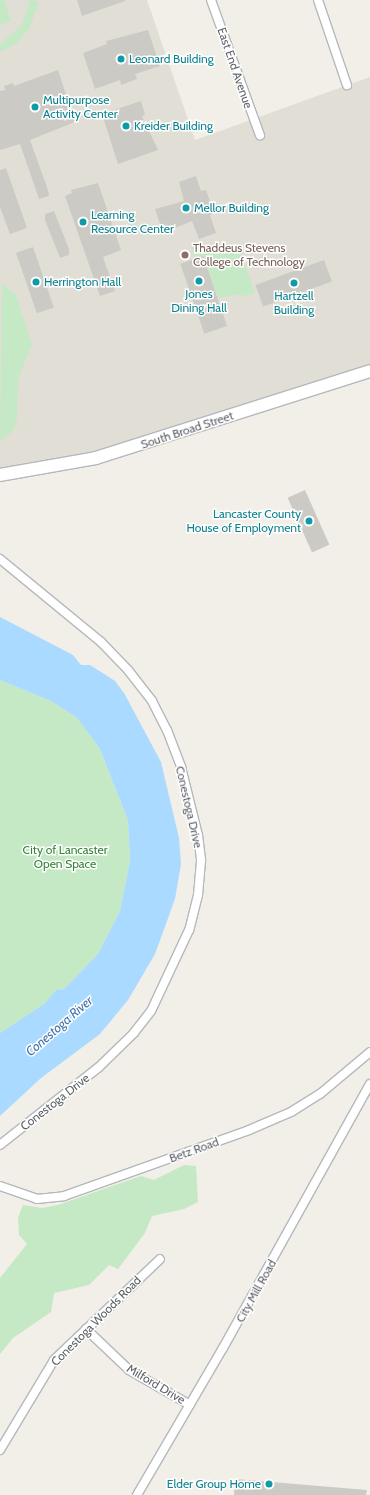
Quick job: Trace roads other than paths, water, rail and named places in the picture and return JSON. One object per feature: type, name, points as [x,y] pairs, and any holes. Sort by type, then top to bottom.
[{"type":"main road","name":"South Broad Street","points":[[0,475],[96,458],[370,371]]},
{"type":"street","name":"East End Avenue","points":[[211,0],[260,135]]},
{"type":"street","points":[[318,0],[347,85]]},
{"type":"street","name":"Conestoga Drive","points":[[0,559],[101,642],[128,670],[152,701],[167,730],[181,766],[198,835],[201,860],[198,895],[189,930],[152,1011],[134,1033],[99,1067],[0,1145]]},
{"type":"street","name":"Betz Road","points":[[0,1186],[37,1199],[64,1196],[249,1130],[291,1112],[320,1094],[370,1052]]},
{"type":"street","name":"City Mill Road","points":[[137,1495],[190,1405],[370,1084]]},
{"type":"street","name":"Conestoga Woods Road","points":[[0,1450],[54,1360],[160,1259]]},
{"type":"street","name":"Milford Drive","points":[[86,1329],[129,1370],[190,1405]]},
{"type":"water","name":"Conestoga River","points":[[0,617],[73,655],[81,665],[90,665],[115,681],[124,693],[161,762],[179,838],[181,864],[175,899],[155,954],[128,1000],[100,1034],[41,1078],[0,1116],[0,1033],[44,1004],[56,990],[64,989],[98,954],[120,911],[130,861],[128,820],[99,747],[76,717],[51,701],[0,680]]},
{"type":"place","name":"Leonard Building","points":[[121,59]]},
{"type":"place","name":"Multipurpose Activity Center","points":[[35,107]]},
{"type":"place","name":"Kreider Building","points":[[126,126]]},
{"type":"place","name":"Mellor Building","points":[[186,208]]},
{"type":"place","name":"Learning Resource Center","points":[[83,222]]},
{"type":"place","name":"Thaddeus Stevens College of Technology","points":[[185,255]]},
{"type":"place","name":"Jones Dining Hall","points":[[199,281]]},
{"type":"place","name":"Herrington Hall","points":[[36,282]]},
{"type":"place","name":"Hartzell Building","points":[[294,283]]},
{"type":"place","name":"Lancaster County House of Employment","points":[[309,521]]},
{"type":"place","name":"Elder Group Home","points":[[269,1484]]},
{"type":"park label","name":"City of Lancaster Open Space","points":[[65,857]]}]
